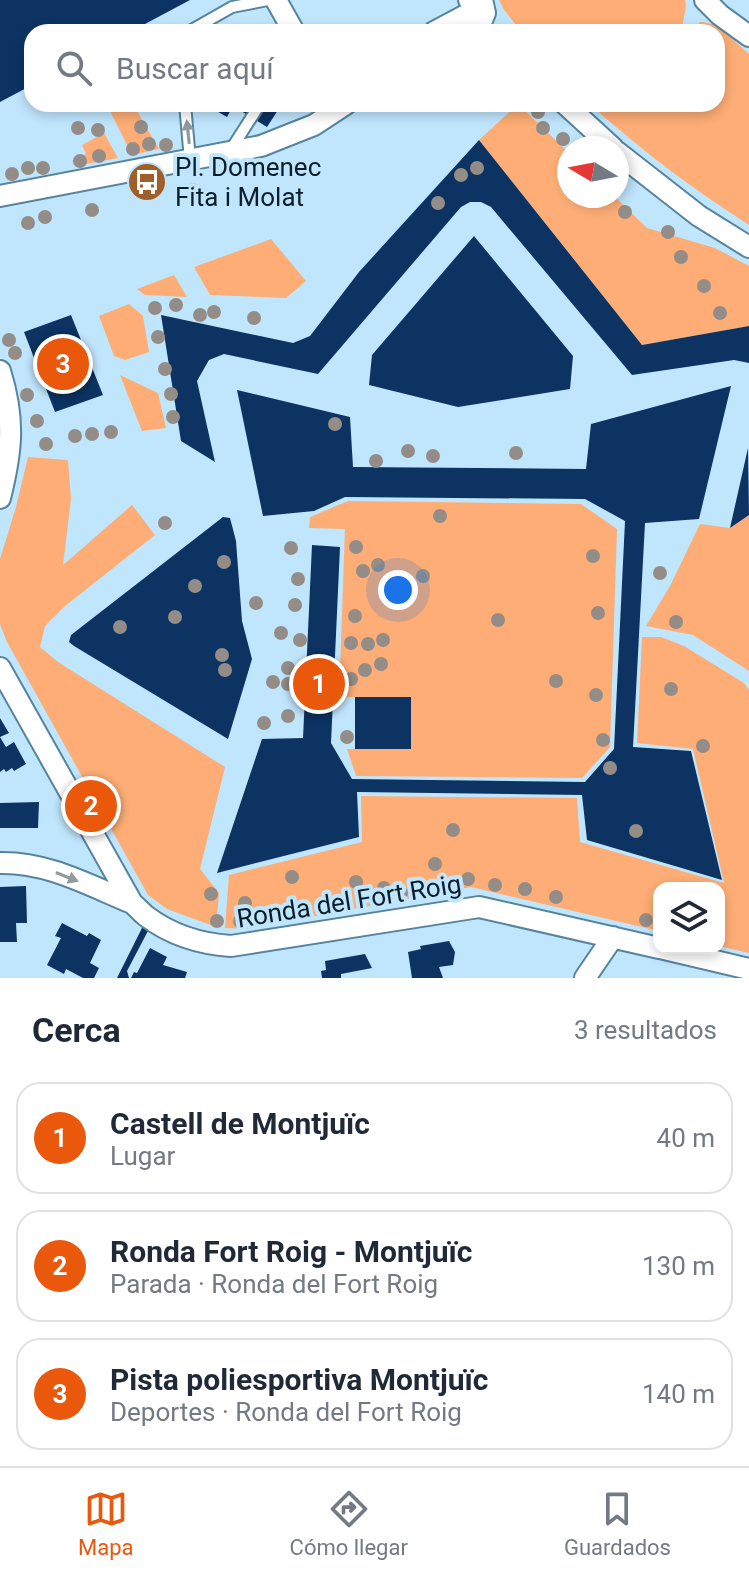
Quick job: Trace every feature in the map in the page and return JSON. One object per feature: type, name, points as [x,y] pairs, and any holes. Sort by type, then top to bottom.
[{"type":"street","points":[[276,0],[290,24]]},
{"type":"street","points":[[705,0],[749,36]]},
{"type":"street","points":[[452,24],[475,14]]},
{"type":"street","points":[[0,196],[261,146],[314,125],[332,112]]},
{"type":"street","points":[[574,112],[600,136]]},
{"type":"street","points":[[629,161],[699,216],[749,247]]},
{"type":"street","points":[[0,371],[8,404],[11,438],[8,468],[1,493]]},
{"type":"street","name":"Ronda del Fort Roig","points":[[0,668],[132,903],[143,914],[180,935],[213,945],[231,946],[479,907],[653,947]]},
{"type":"street","points":[[0,863],[36,865],[132,903]]},
{"type":"street","points":[[585,978],[613,937]]},
{"type":"street","name":"Ronda del Fort Roig","points":[[685,954],[749,969]]},
{"type":"lane","points":[[202,24],[232,7],[268,0]]},
{"type":"lane","points":[[186,112],[190,160]]},
{"type":"lane","points":[[229,153],[255,112]]},
{"type":"shaded area","points":[[499,0],[685,0],[686,8],[683,24],[515,24]]},
{"type":"shaded area","points":[[725,33],[749,54],[749,225],[667,168],[599,112],[725,112]]},
{"type":"shaded area","points":[[110,112],[138,112],[159,149],[132,155]]},
{"type":"shaded area","points":[[509,112],[526,112],[557,141],[557,208],[626,208],[647,228],[715,248],[749,266],[749,326],[642,345],[479,140]]},
{"type":"shaded area","points":[[104,133],[118,158],[75,166],[72,161],[86,154],[82,145]]},
{"type":"shaded area","points":[[271,239],[306,281],[286,298],[210,295],[194,267]]},
{"type":"shaded area","points":[[174,275],[187,297],[145,295],[137,289]]},
{"type":"shaded area","points":[[129,304],[143,316],[149,352],[125,360],[114,356],[99,316]]},
{"type":"shaded area","points":[[120,375],[158,393],[166,428],[142,431]]},
{"type":"shaded area","points":[[28,457],[68,460],[71,499],[63,565],[132,505],[155,535],[65,606],[45,626],[40,647],[58,662],[225,767],[200,869],[219,893],[216,927],[167,909],[148,895],[7,642],[0,624],[0,559]]},
{"type":"shaded area","points":[[348,501],[581,504],[617,529],[610,747],[582,778],[356,776],[347,749],[411,748],[411,698],[339,697],[345,529],[309,528],[310,517]]},
{"type":"shaded area","points":[[749,515],[749,671],[693,635],[646,626],[670,586],[700,524],[730,528]]},
{"type":"shaded area","points":[[642,637],[661,637],[684,646],[744,683],[749,690],[749,953],[725,947],[725,882],[693,749],[637,743]]},
{"type":"shaded area","points":[[361,796],[577,798],[580,842],[720,882],[653,882],[653,930],[471,887],[246,929],[225,928],[229,875],[362,842]]},
{"type":"building","points":[[0,0],[190,0],[145,24],[24,24],[24,89],[0,102]]},
{"type":"building","points":[[243,112],[277,112],[267,127]]},
{"type":"building","points":[[479,140],[642,345],[749,326],[749,363],[734,360],[632,375],[491,207],[481,202],[470,202],[461,207],[318,374],[224,354],[209,360],[197,381],[215,462],[181,441],[161,315],[293,343],[310,336],[359,272]]},
{"type":"building","points":[[474,236],[573,356],[570,389],[458,407],[369,385],[372,355]]},
{"type":"building","points":[[71,315],[103,395],[55,412],[24,332]]},
{"type":"building","points":[[731,386],[699,519],[645,523],[633,747],[691,751],[722,880],[587,840],[582,795],[357,792],[359,837],[217,873],[262,739],[303,738],[312,545],[340,547],[331,743],[352,779],[585,782],[614,749],[625,521],[585,499],[345,497],[314,511],[263,516],[237,390],[350,417],[353,467],[586,469],[591,424]]},
{"type":"building","points":[[748,448],[749,515],[730,528]]},
{"type":"building","points":[[223,517],[230,518],[236,541],[242,621],[252,659],[228,739],[69,642],[71,635]]},
{"type":"building","points":[[355,697],[411,697],[411,749],[355,749]]},
{"type":"building","points":[[0,718],[9,733],[0,737]]},
{"type":"building","points":[[0,737],[6,747],[14,742],[26,764],[14,771],[12,768],[0,772]]},
{"type":"building","points":[[39,802],[38,828],[0,828],[0,803]]},
{"type":"building","points":[[26,886],[27,923],[16,923],[17,942],[0,942],[0,887]]},
{"type":"building","points":[[62,923],[101,940],[90,963],[99,968],[94,978],[83,978],[66,969],[64,974],[47,965],[61,938],[55,936]]},
{"type":"building","points":[[143,926],[149,929],[127,971],[129,978],[117,978]]},
{"type":"building","points":[[449,941],[455,952],[453,965],[439,967],[443,978],[412,978],[408,952],[421,949],[420,946]]},
{"type":"building","points":[[150,948],[167,957],[163,965],[187,972],[185,978],[131,978]]},
{"type":"building","points":[[365,954],[372,968],[341,974],[341,978],[322,978],[321,971],[326,970],[325,961]]},
{"type":"place","name":"Pl. Domenec Fita i Molat","points":[[147,182]]},
{"type":"place","name":"Pista poliesportiva Montjuïc","points":[[63,364]]},
{"type":"place","name":"Castell de Montjuïc","points":[[319,684]]},
{"type":"place","name":"Ronda Fort Roig - Montjuïc","points":[[91,806]]}]
